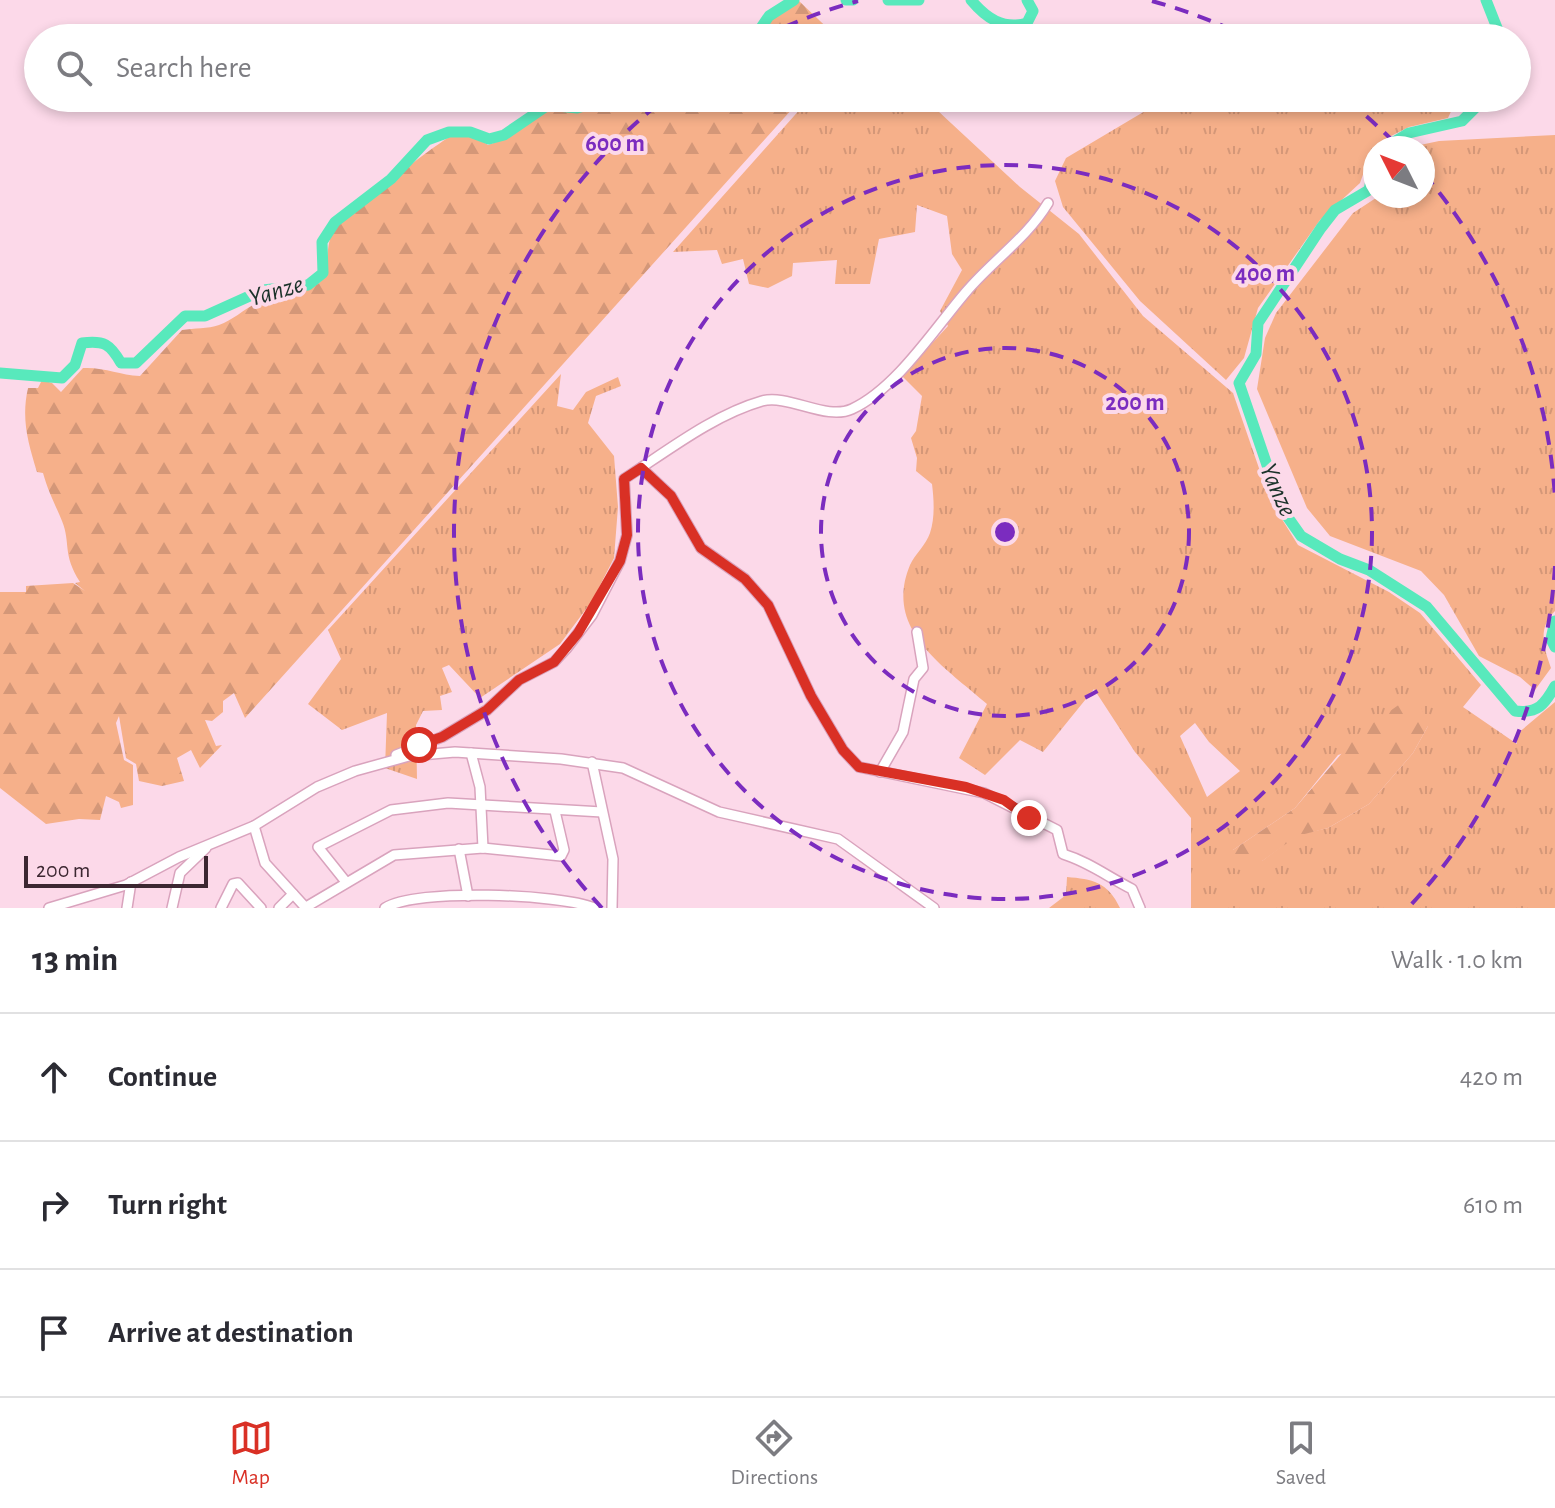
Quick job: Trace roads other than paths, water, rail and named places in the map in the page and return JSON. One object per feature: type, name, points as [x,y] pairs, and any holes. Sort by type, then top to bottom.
[{"type":"street","points":[[49,908],[80,904],[131,882],[254,826],[317,787],[442,737],[487,710],[519,680],[554,662],[592,615],[620,561],[627,535],[624,479],[727,417],[765,400],[849,411],[867,400],[951,316],[964,294],[1027,231],[1048,203]]},
{"type":"street","points":[[641,468],[671,496],[701,548],[745,579],[768,605],[811,696],[843,750],[859,767],[958,785],[1016,806],[1029,818],[1057,830],[1063,854],[1081,859],[1115,882],[1132,889],[1140,908]]},
{"type":"street","points":[[880,772],[903,732],[914,679],[923,668],[917,632]]},
{"type":"street","points":[[387,761],[430,753],[471,753],[592,762],[635,772],[719,812],[838,839],[934,908]]},
{"type":"street","points":[[471,753],[481,805],[483,848]]},
{"type":"street","points":[[592,762],[613,859],[612,908]]},
{"type":"street","points":[[346,882],[318,847],[391,810],[448,803],[602,812]]},
{"type":"street","points":[[254,826],[265,863],[306,908],[394,855],[483,848],[561,856],[564,850],[555,811]]},
{"type":"street","points":[[172,908],[180,873],[212,843]]},
{"type":"street","points":[[459,849],[468,896]]},
{"type":"street","points":[[127,908],[131,882]]},
{"type":"street","points":[[221,908],[233,884],[238,883],[261,908]]},
{"type":"street","points":[[279,908],[293,894]]},
{"type":"street","points":[[385,908],[402,900],[426,896],[564,900],[594,908]]},
{"type":"waterway","name":"Yanze","points":[[764,24],[769,16],[794,0]]},
{"type":"waterway","name":"Yanze","points":[[846,0],[853,0]]},
{"type":"waterway","name":"Yanze","points":[[888,0],[919,0]]},
{"type":"waterway","name":"Yanze","points":[[971,0],[989,17],[1003,24]]},
{"type":"waterway","name":"Yanze","points":[[1022,24],[1027,23],[1033,11],[1027,0]]},
{"type":"waterway","name":"Yanze","points":[[1486,0],[1495,24]]},
{"type":"waterway","name":"Yanze","points":[[0,373],[62,378],[75,365],[82,343],[90,342],[106,345],[121,363],[136,363],[185,316],[205,316],[263,290],[308,285],[323,273],[322,242],[335,222],[391,179],[427,140],[449,132],[470,132],[489,139],[504,135],[538,112]]},
{"type":"waterway","name":"Yanze","points":[[1404,136],[1462,121],[1471,112]]},
{"type":"waterway","name":"Yanze","points":[[1363,194],[1335,210],[1258,323],[1256,354],[1239,383],[1282,509],[1301,536],[1340,559],[1369,570],[1427,607],[1515,711],[1530,711],[1540,706],[1555,686]]},
{"type":"waterway","name":"Yanze","points":[[1555,621],[1551,639],[1555,647]]}]
